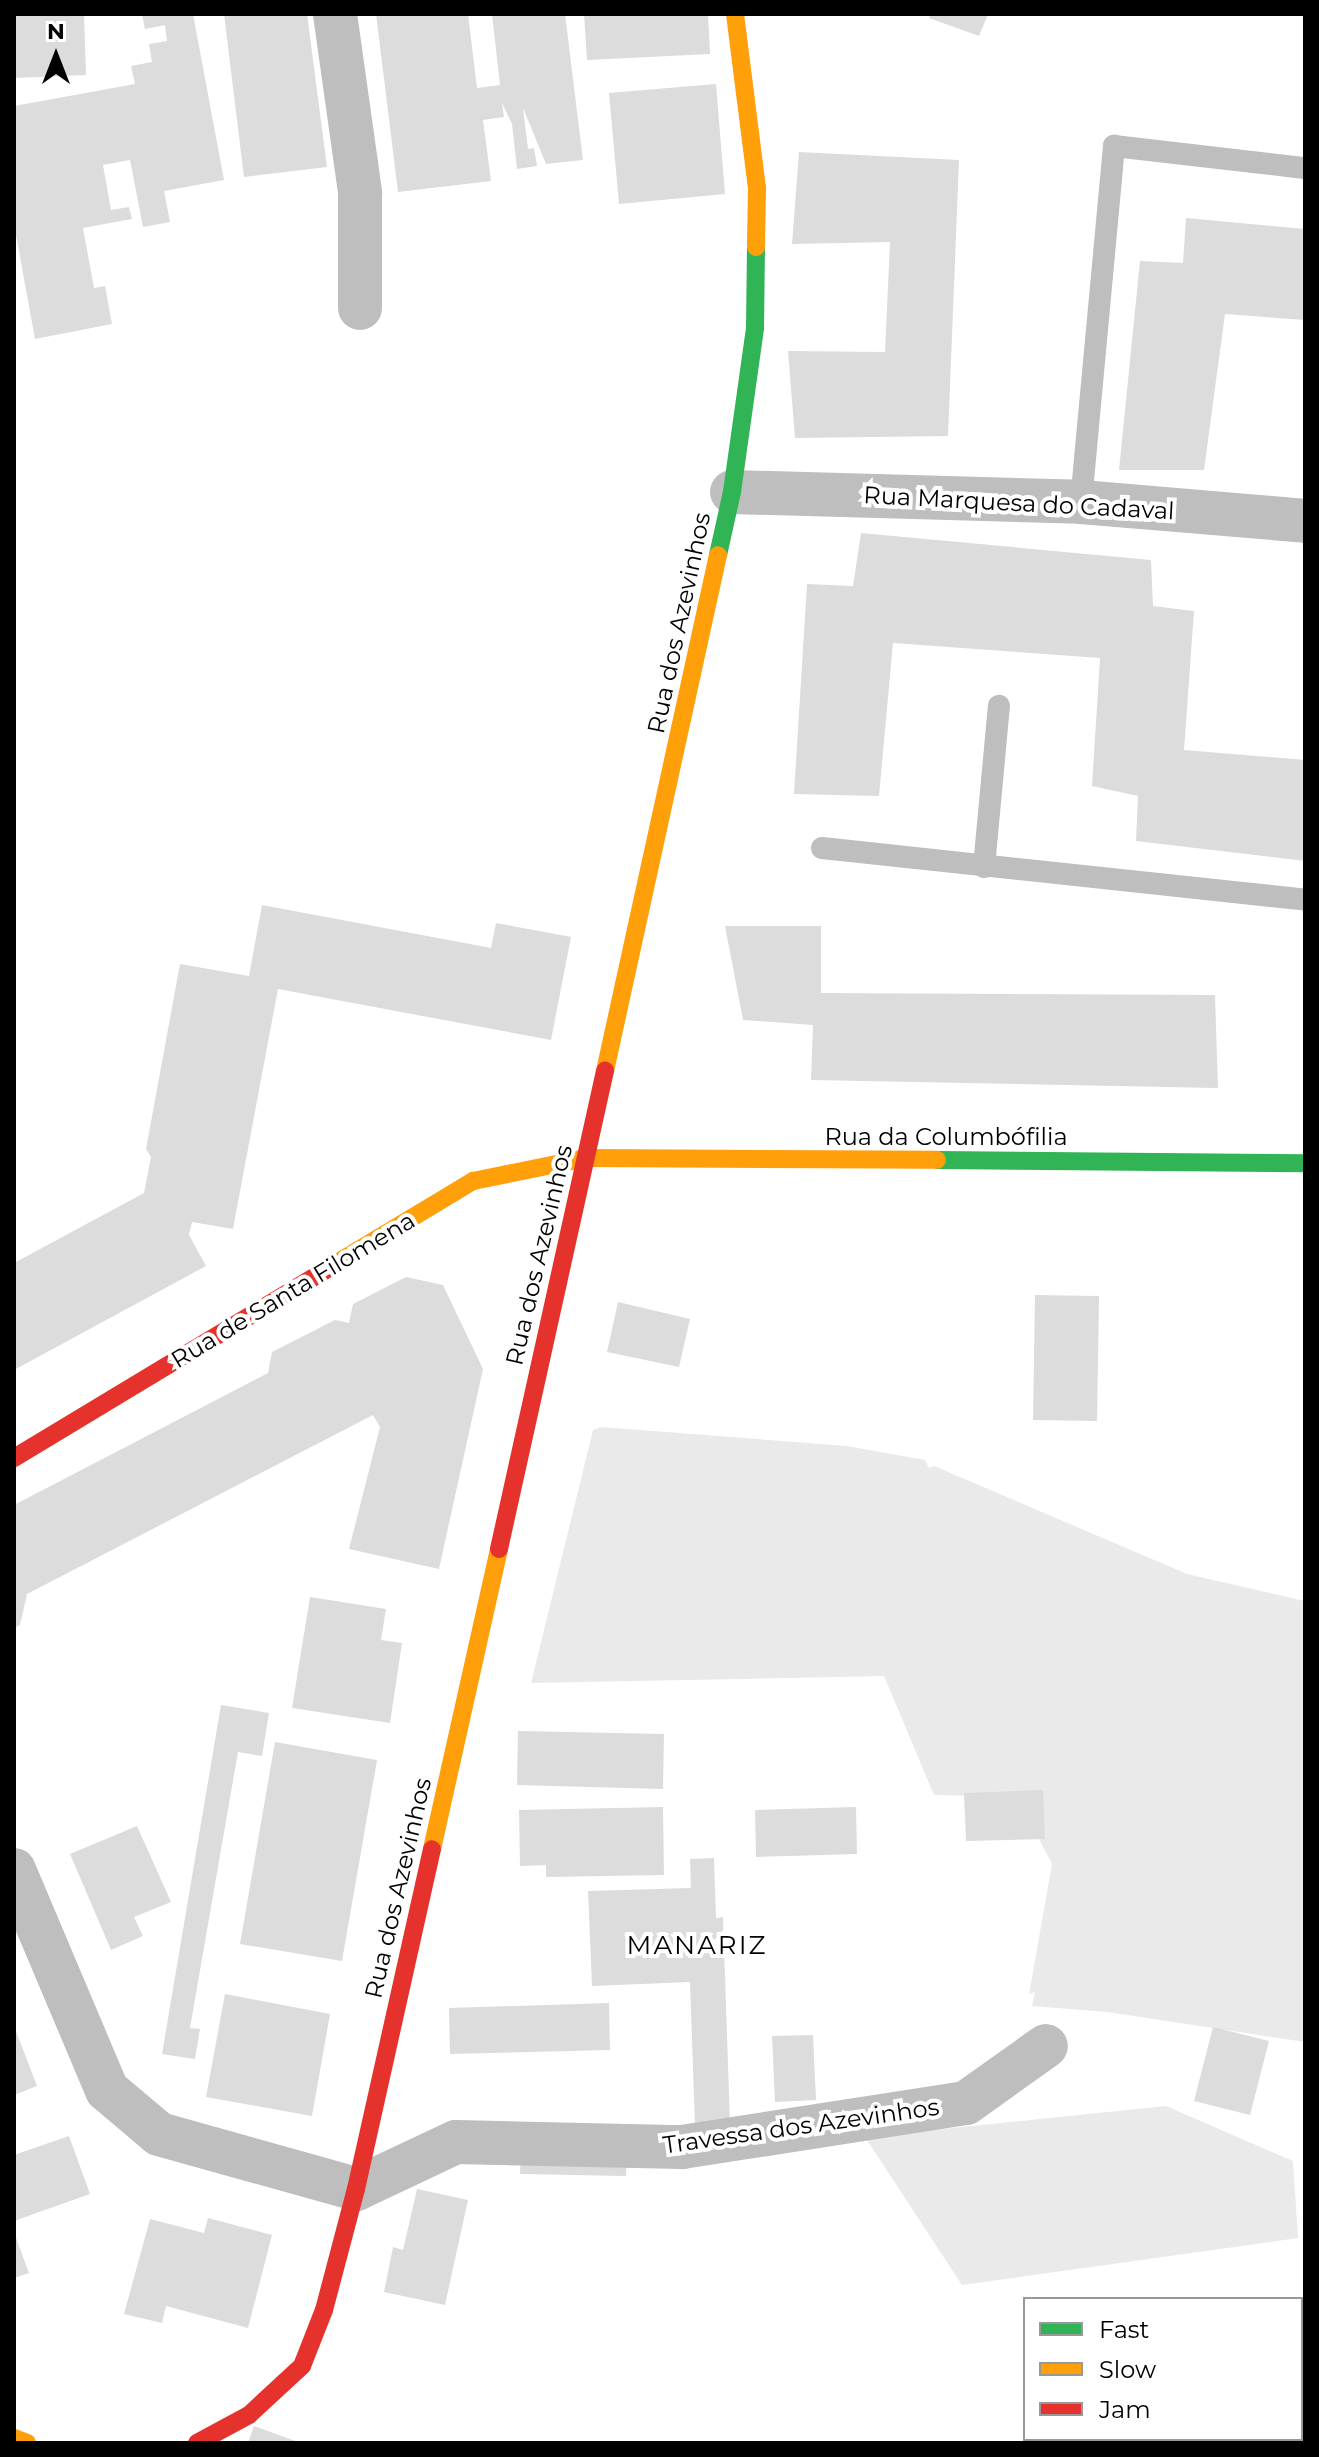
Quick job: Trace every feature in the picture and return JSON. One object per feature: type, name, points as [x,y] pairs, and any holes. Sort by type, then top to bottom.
[{"type":"street","points":[[335,14],[360,193],[360,308]]},
{"type":"street","name":"Rua dos Azevinhos","points":[[197,2443],[249,2415],[302,2366],[324,2310],[356,2189],[586,1158],[732,492],[755,328],[757,188],[735,14]]},
{"type":"street","name":"Rua Marquesa do Cadaval","points":[[732,492],[1081,502],[1305,521]]},
{"type":"street","name":"Rua da Columbófilia","points":[[586,1158],[1305,1163]]},
{"type":"street","name":"Rua de Santa Filomena","points":[[14,1458],[473,1181],[586,1158]]},
{"type":"street","points":[[14,1870],[107,2090],[159,2134],[356,2189]]},
{"type":"street","name":"Travessa dos Azevinhos","points":[[356,2189],[456,2142],[682,2147],[966,2103],[1046,2046]]},
{"type":"street","points":[[14,2438],[27,2443]]},
{"type":"lane","points":[[1081,502],[1114,146],[1305,168]]},
{"type":"lane","points":[[984,867],[999,706]]},
{"type":"lane","points":[[822,848],[1305,900]]},
{"type":"shaded area","points":[[601,1427],[847,1446],[925,1460],[929,1468],[934,1466],[1187,1574],[1305,1601],[1305,2042],[1107,2012],[1032,2006],[1035,1992],[1029,1994],[1052,1864],[1017,1797],[934,1795],[884,1676],[531,1683],[593,1430]]},
{"type":"shaded area","points":[[1166,2106],[1293,2161],[1298,2238],[962,2285],[865,2137]]},
{"type":"building","points":[[14,14],[84,14],[86,75],[14,78]]},
{"type":"building","points":[[142,14],[193,14],[224,180],[164,191],[170,222],[143,227],[130,160],[103,165],[111,210],[129,207],[132,219],[83,228],[94,288],[105,286],[112,324],[35,339],[14,224],[14,106],[135,84],[131,66],[152,62],[149,44],[167,41],[165,25],[145,29]]},
{"type":"building","points":[[224,14],[307,14],[327,167],[244,177]]},
{"type":"building","points":[[376,14],[468,14],[477,88],[500,85],[492,14],[565,14],[583,160],[546,164],[523,108],[528,149],[534,148],[537,166],[517,169],[512,124],[502,103],[504,117],[483,120],[491,181],[398,192]]},
{"type":"building","points":[[584,14],[708,14],[710,54],[587,60]]},
{"type":"building","points":[[931,14],[988,14],[979,36],[929,18]]},
{"type":"building","points":[[716,84],[725,194],[619,204],[609,93]]},
{"type":"building","points":[[799,152],[959,160],[948,436],[795,438],[788,351],[885,352],[890,242],[792,244]]},
{"type":"building","points":[[1186,218],[1305,229],[1305,320],[1225,314],[1204,470],[1119,470],[1140,261],[1183,263]]},
{"type":"building","points":[[861,533],[1151,560],[1153,606],[1194,611],[1184,750],[1305,760],[1305,861],[1136,841],[1138,796],[1092,786],[1100,658],[893,643],[879,796],[794,794],[807,584],[853,586]]},
{"type":"building","points":[[262,905],[491,948],[496,923],[571,937],[551,1040],[278,989],[233,1229],[192,1222],[189,1235],[206,1266],[14,1370],[14,1263],[144,1193],[151,1157],[146,1149],[180,964],[249,976]]},
{"type":"building","points":[[725,926],[821,926],[821,993],[1215,995],[1218,1088],[811,1080],[813,1025],[743,1020]]},
{"type":"building","points":[[406,1277],[443,1285],[483,1369],[439,1569],[349,1549],[380,1427],[373,1415],[27,1594],[20,1625],[14,1628],[14,1505],[268,1373],[272,1352],[335,1320],[349,1323],[353,1304]]},
{"type":"building","points":[[1035,1295],[1099,1296],[1097,1421],[1033,1420]]},
{"type":"building","points":[[618,1302],[690,1319],[679,1367],[607,1352]]},
{"type":"building","points":[[310,1597],[386,1609],[381,1640],[402,1643],[390,1723],[292,1708]]},
{"type":"building","points":[[221,1705],[269,1713],[262,1756],[238,1752],[190,2028],[200,2029],[195,2059],[162,2054]]},
{"type":"building","points":[[518,1731],[664,1734],[663,1789],[517,1785]]},
{"type":"building","points":[[275,1742],[377,1760],[342,1961],[240,1944]]},
{"type":"building","points":[[1043,1790],[1045,1839],[966,1841],[964,1793]]},
{"type":"building","points":[[663,1807],[664,1875],[546,1877],[546,1865],[520,1866],[519,1810]]},
{"type":"building","points":[[856,1807],[857,1854],[756,1857],[755,1810]]},
{"type":"building","points":[[137,1826],[171,1902],[134,1917],[143,1936],[111,1950],[70,1854]]},
{"type":"building","points":[[714,1858],[716,1918],[723,1917],[730,2124],[695,2125],[690,1982],[592,1986],[588,1891],[691,1888],[690,1859]]},
{"type":"building","points":[[225,1994],[330,2014],[312,2116],[206,2097]]},
{"type":"building","points":[[609,2003],[610,2050],[450,2054],[449,2008]]},
{"type":"building","points":[[14,2026],[37,2086],[14,2095]]},
{"type":"building","points":[[1213,2027],[1269,2041],[1250,2115],[1194,2101]]},
{"type":"building","points":[[813,2035],[816,2100],[775,2102],[772,2036]]},
{"type":"building","points":[[69,2136],[90,2194],[14,2221],[14,2155]]},
{"type":"building","points":[[521,2151],[627,2154],[626,2176],[520,2174]]},
{"type":"building","points":[[417,2189],[468,2200],[445,2305],[384,2292],[393,2247],[403,2250]]},
{"type":"building","points":[[208,2218],[272,2235],[248,2328],[166,2306],[162,2323],[124,2314],[150,2219],[204,2233]]},
{"type":"building","points":[[14,2232],[29,2273],[14,2278]]},
{"type":"building","points":[[254,2426],[301,2443],[248,2443]]},
{"type":"traffic: fast","points":[[718,555],[732,492],[755,328],[756,247]]},
{"type":"traffic: fast","points":[[937,1160],[1305,1163]]},
{"type":"traffic: slow","points":[[735,14],[757,188],[756,247]]},
{"type":"traffic: slow","points":[[605,1071],[718,555]]},
{"type":"traffic: slow","points":[[337,1263],[473,1181],[586,1158],[937,1160]]},
{"type":"traffic: slow","points":[[432,1849],[499,1549]]},
{"type":"traffic: slow","points":[[14,2438],[27,2443]]},
{"type":"traffic: jam","points":[[499,1549],[605,1071]]},
{"type":"traffic: jam","points":[[14,1458],[337,1263]]},
{"type":"traffic: jam","points":[[197,2443],[249,2415],[302,2366],[324,2310],[356,2189],[432,1849]]},
{"type":"district","name":"MANARIZ","points":[[697,1946]]}]
